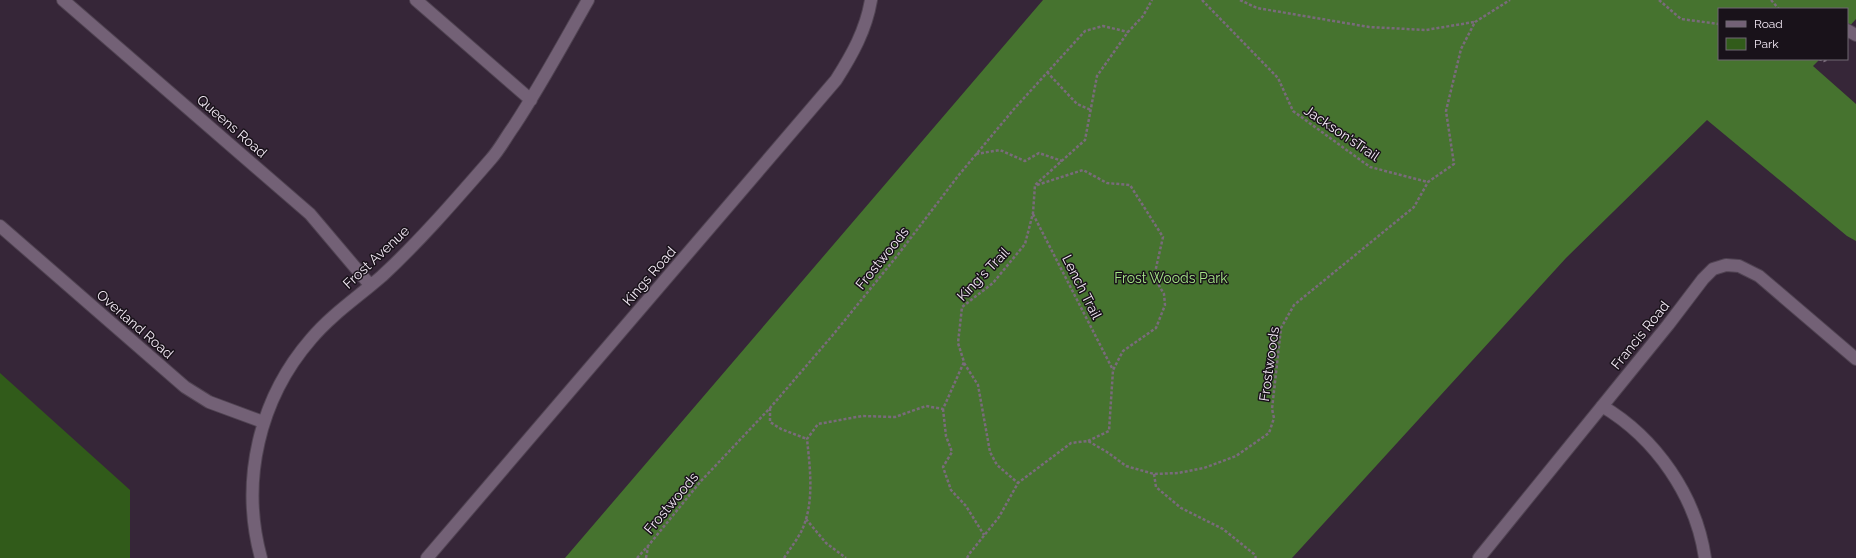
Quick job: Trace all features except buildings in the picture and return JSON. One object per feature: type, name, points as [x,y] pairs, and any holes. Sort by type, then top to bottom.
[{"type":"street","name":"Queens Road","points":[[63,0],[310,214],[370,285]]},
{"type":"street","points":[[416,0],[531,100]]},
{"type":"street","name":"Frost Avenue","points":[[261,558],[254,522],[252,497],[253,472],[263,422],[274,395],[296,357],[311,338],[334,316],[382,275],[442,214],[492,158],[531,100],[588,0]]},
{"type":"street","name":"Kings Road","points":[[427,558],[836,80],[856,46],[864,27],[871,0]]},
{"type":"street","name":"Overland Road","points":[[0,226],[185,387],[209,402],[263,422]]},
{"type":"street","name":"Francis Road","points":[[1479,558],[1703,279],[1713,269],[1726,265],[1740,266],[1759,276],[1856,359]]},
{"type":"street","points":[[1602,406],[1618,415],[1636,430],[1667,466],[1680,486],[1690,507],[1705,558]]},
{"type":"path","points":[[1035,185],[1085,140],[1097,76],[1128,32],[1142,16],[1152,0]]},
{"type":"path","name":"Jackson'sTrail","points":[[1202,0],[1278,78],[1293,111],[1370,167],[1428,182]]},
{"type":"path","points":[[1240,0],[1257,8],[1369,27],[1426,30],[1475,22],[1510,0]]},
{"type":"path","points":[[1659,0],[1681,19],[1718,24]]},
{"type":"path","points":[[1770,0],[1778,8]]},
{"type":"path","name":"Frostwoods","points":[[1088,441],[1107,452],[1126,466],[1154,474],[1178,473],[1204,468],[1236,456],[1269,433],[1274,418],[1272,409],[1281,328],[1294,304],[1414,207],[1428,182],[1454,164],[1446,111],[1461,49],[1475,22]]},
{"type":"path","name":"Frostwoods","points":[[637,558],[701,481],[770,408],[887,269],[976,154],[1014,109],[1085,31],[1103,26],[1128,32]]},
{"type":"path","points":[[1048,72],[1077,104],[1090,110]]},
{"type":"path","points":[[976,154],[1000,150],[1025,161],[1039,153],[1062,161]]},
{"type":"path","points":[[967,558],[999,518],[1018,483],[1071,443],[1088,441],[1109,432],[1113,370],[1123,351],[1156,328],[1165,305],[1164,294],[1154,277],[1163,237],[1130,186],[1107,183],[1083,170],[1035,185]]},
{"type":"path","name":"King's Trail","points":[[1018,483],[997,464],[990,452],[978,385],[964,362],[958,343],[962,307],[993,283],[1025,244],[1033,213],[1035,185]]},
{"type":"path","name":"Lench Trail","points":[[1033,213],[1113,370]]},
{"type":"path","points":[[964,362],[943,409],[946,436],[952,452],[943,467],[951,490],[966,506],[984,535]]},
{"type":"path","points":[[784,558],[802,531],[808,510],[811,472],[807,439],[818,424],[862,416],[895,417],[926,406],[943,409]]},
{"type":"path","points":[[770,408],[770,422],[807,439]]},
{"type":"path","points":[[1154,474],[1156,487],[1181,508],[1223,529],[1254,554],[1256,558]]},
{"type":"path","points":[[805,518],[826,543],[846,558]]},
{"type":"path","points":[[646,558],[648,546]]},
{"type":"green space","name":"Frost Woods Park","points":[[1043,0],[1856,0],[1856,19],[1848,28],[1848,8],[1718,8],[1718,60],[1819,60],[1813,66],[1856,104],[1856,241],[1847,236],[1707,120],[1566,258],[1292,558],[565,558]]},
{"type":"green space","points":[[0,373],[130,490],[130,558],[0,558]]}]
